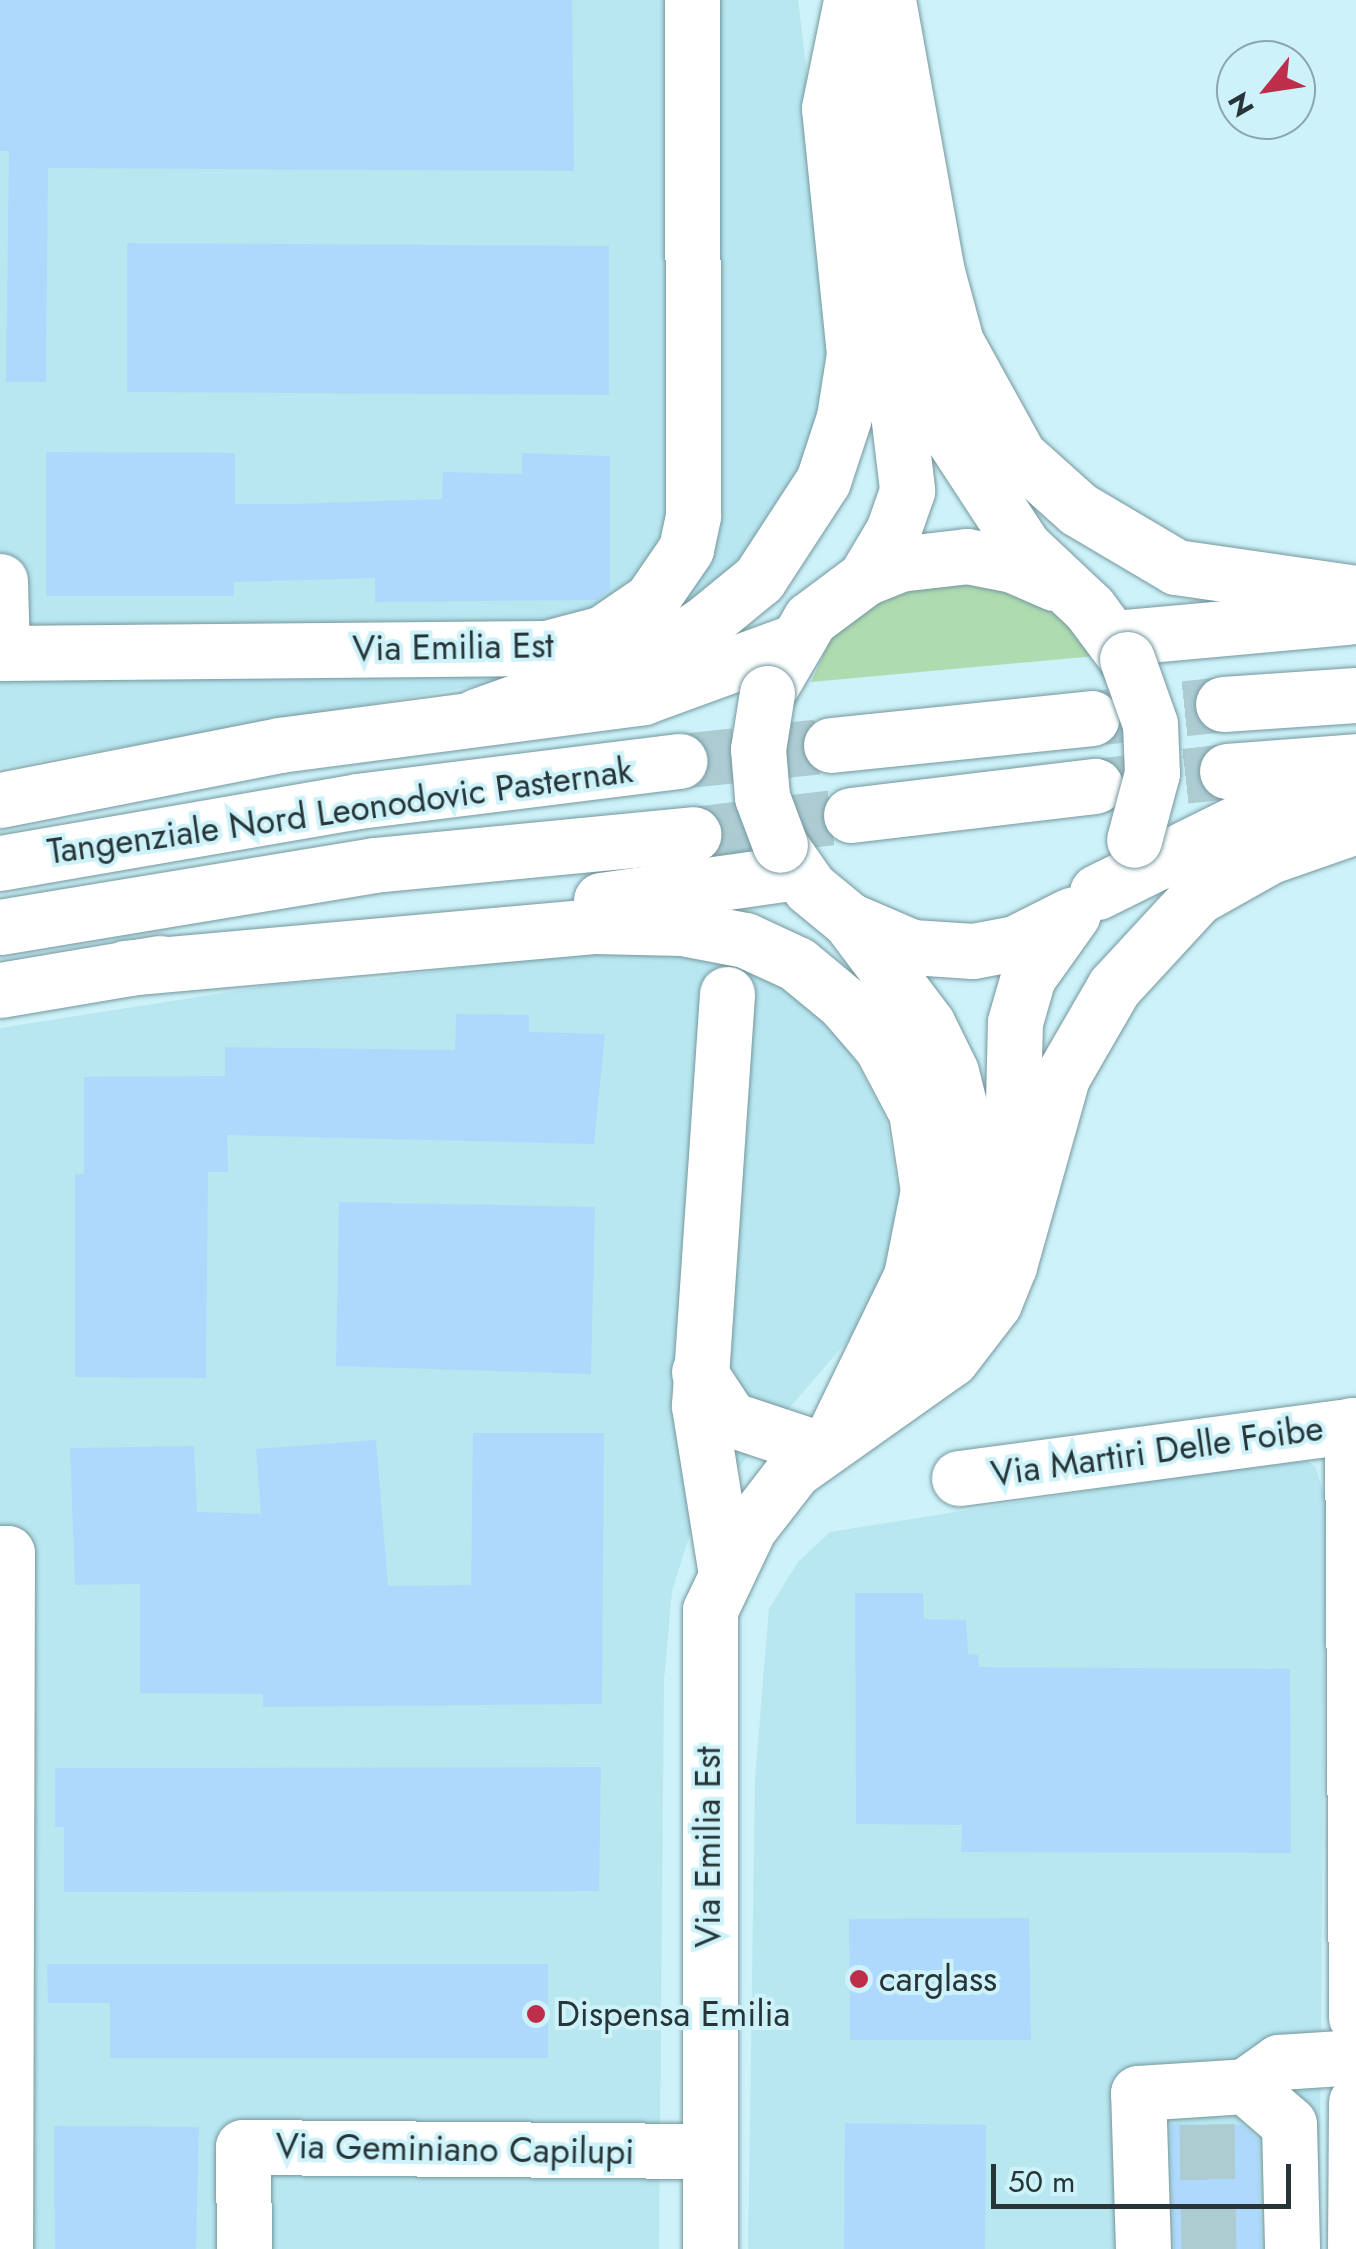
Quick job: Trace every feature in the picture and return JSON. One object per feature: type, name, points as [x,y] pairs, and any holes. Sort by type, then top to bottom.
[{"type":"main road","name":"Via Emilia Est","points":[[0,582],[2,653],[546,648],[604,633],[651,600],[686,549],[693,515],[692,0]]},
{"type":"main road","name":"Via Emilia Est","points":[[861,1],[907,491],[893,531],[866,578]]},
{"type":"main road","name":"Via Emilia Est","points":[[825,1444],[951,1359],[974,1336],[1009,1266],[1016,1022],[1028,977],[1134,840],[1152,774],[1150,724],[1121,648],[1058,585],[988,498],[946,428],[923,362],[861,1]]},
{"type":"main road","points":[[861,1],[956,342],[1020,456],[1078,509],[1176,567],[1356,592]]},
{"type":"main road","points":[[478,716],[667,648],[704,624],[760,579],[823,481],[844,416],[854,354],[829,108],[861,1]]},
{"type":"main road","name":"Via Emilia Est","points":[[710,2249],[706,1645],[710,1610],[725,1568],[768,1499],[825,1444],[942,1294],[959,1246],[968,1183],[965,1128],[951,1072],[928,1025],[849,920],[788,858],[762,797],[758,749],[767,693],[792,642],[831,600],[866,578],[924,558],[967,556],[1013,564],[1058,585]]},
{"type":"main road","points":[[1121,648],[1356,616]]},
{"type":"main road","points":[[10,799],[280,744],[478,716],[569,711],[644,698],[792,642]]},
{"type":"main road","points":[[1223,704],[1356,695]]},
{"type":"main road","points":[[831,746],[1092,718]]},
{"type":"main road","name":"Tangenziale Nord Leonodovic Pasternak","points":[[0,863],[358,802],[680,761]]},
{"type":"main road","points":[[1227,770],[1356,761]]},
{"type":"main road","points":[[851,815],[1095,786]]},
{"type":"main road","points":[[1085,903],[1245,819],[1356,812]]},
{"type":"main road","points":[[1009,1266],[1062,1077],[1114,987],[1196,897],[1270,856],[1356,826]]},
{"type":"main road","name":"Tangenziale Nord Leonodovic Pasternak","points":[[0,927],[374,865],[694,834]]},
{"type":"main road","points":[[0,990],[788,858]]},
{"type":"main road","name":"Via Emilia Est","points":[[849,920],[912,947],[973,952],[1015,943],[1085,903]]},
{"type":"main road","points":[[125,968],[594,926],[682,928],[745,940],[797,964],[844,1003],[881,1046],[916,1112],[928,1190],[911,1276],[825,1444],[730,1419],[699,1372]]},
{"type":"main road","name":"Via Emilia Est","points":[[725,1568],[703,1441],[699,1372],[726,994]]},
{"type":"main road","points":[[1354,1425],[1356,2017]]},
{"type":"main road","name":"Via Martiri Delle Foibe","points":[[959,1478],[1354,1425]]},
{"type":"main road","points":[[4,1553],[5,2249]]},
{"type":"main road","points":[[1219,2100],[1279,2062],[1356,2057]]},
{"type":"main road","points":[[1143,2249],[1138,2093],[1219,2100],[1289,2124],[1292,2249]]},
{"type":"main road","points":[[1354,2249],[1356,2102]]},
{"type":"main road","name":"Via Geminiano Capilupi","points":[[244,2249],[242,2146],[710,2151]]},
{"type":"shaded area","points":[[0,0],[798,0],[836,309],[824,412],[789,499],[747,564],[696,608],[557,672],[0,768]]},
{"type":"shaded area","points":[[694,949],[778,975],[845,1041],[886,1119],[902,1208],[892,1260],[854,1333],[695,1518],[672,1591],[664,1681],[659,2249],[0,2249],[0,1028],[279,984],[374,979],[582,952]]},
{"type":"shaded area","points":[[1300,1457],[1315,1466],[1326,1500],[1319,2249],[748,2249],[755,1779],[769,1609],[798,1562],[830,1532]]},
{"type":"green space","points":[[917,573],[1044,591],[1107,655],[811,682],[840,619]]},
{"type":"building","points":[[0,0],[572,0],[574,171],[48,168],[46,382],[6,382],[9,151],[0,151]]},
{"type":"building","points":[[127,243],[609,246],[609,395],[127,392]]},
{"type":"building","points":[[46,452],[235,453],[235,504],[442,499],[443,472],[522,474],[522,453],[610,456],[610,590],[596,600],[375,602],[375,578],[234,582],[234,596],[46,596]]},
{"type":"building","points":[[456,1014],[529,1015],[529,1032],[605,1034],[594,1144],[227,1135],[228,1172],[208,1172],[206,1378],[75,1377],[75,1174],[84,1174],[84,1077],[225,1076],[225,1047],[455,1050]]},
{"type":"building","points":[[339,1202],[595,1207],[591,1374],[336,1366]]},
{"type":"building","points":[[473,1433],[604,1433],[602,1704],[263,1707],[263,1694],[140,1693],[140,1584],[75,1585],[70,1448],[194,1446],[197,1512],[261,1514],[256,1449],[376,1440],[388,1586],[471,1585]]},
{"type":"building","points":[[855,1593],[923,1593],[924,1619],[966,1620],[968,1654],[978,1655],[979,1667],[1290,1669],[1291,1853],[961,1852],[962,1825],[856,1824]]},
{"type":"building","points":[[601,1767],[599,1891],[64,1892],[64,1827],[55,1827],[55,1768]]},
{"type":"building","points":[[1029,1918],[1031,2040],[850,2040],[849,1919]]},
{"type":"building","points":[[47,1964],[548,1964],[548,2058],[110,2058],[110,2003],[48,2003]]},
{"type":"building","points":[[845,2123],[986,2125],[985,2249],[844,2249]]},
{"type":"building","points":[[1170,2124],[1242,2125],[1258,2139],[1261,2249],[1174,2249]]},
{"type":"building","points":[[54,2126],[199,2127],[196,2249],[55,2249]]},
{"type":"tunnel","points":[[1102,717],[1223,704]]},
{"type":"tunnel","points":[[680,761],[831,745]]},
{"type":"tunnel","points":[[1103,785],[1227,771]]},
{"type":"tunnel","points":[[694,834],[851,815]]},
{"type":"tunnel","points":[[1207,2124],[1209,2249]]},
{"type":"place","name":"carglass","points":[[859,1979]]},
{"type":"place","name":"Dispensa Emilia","points":[[536,2014]]}]
